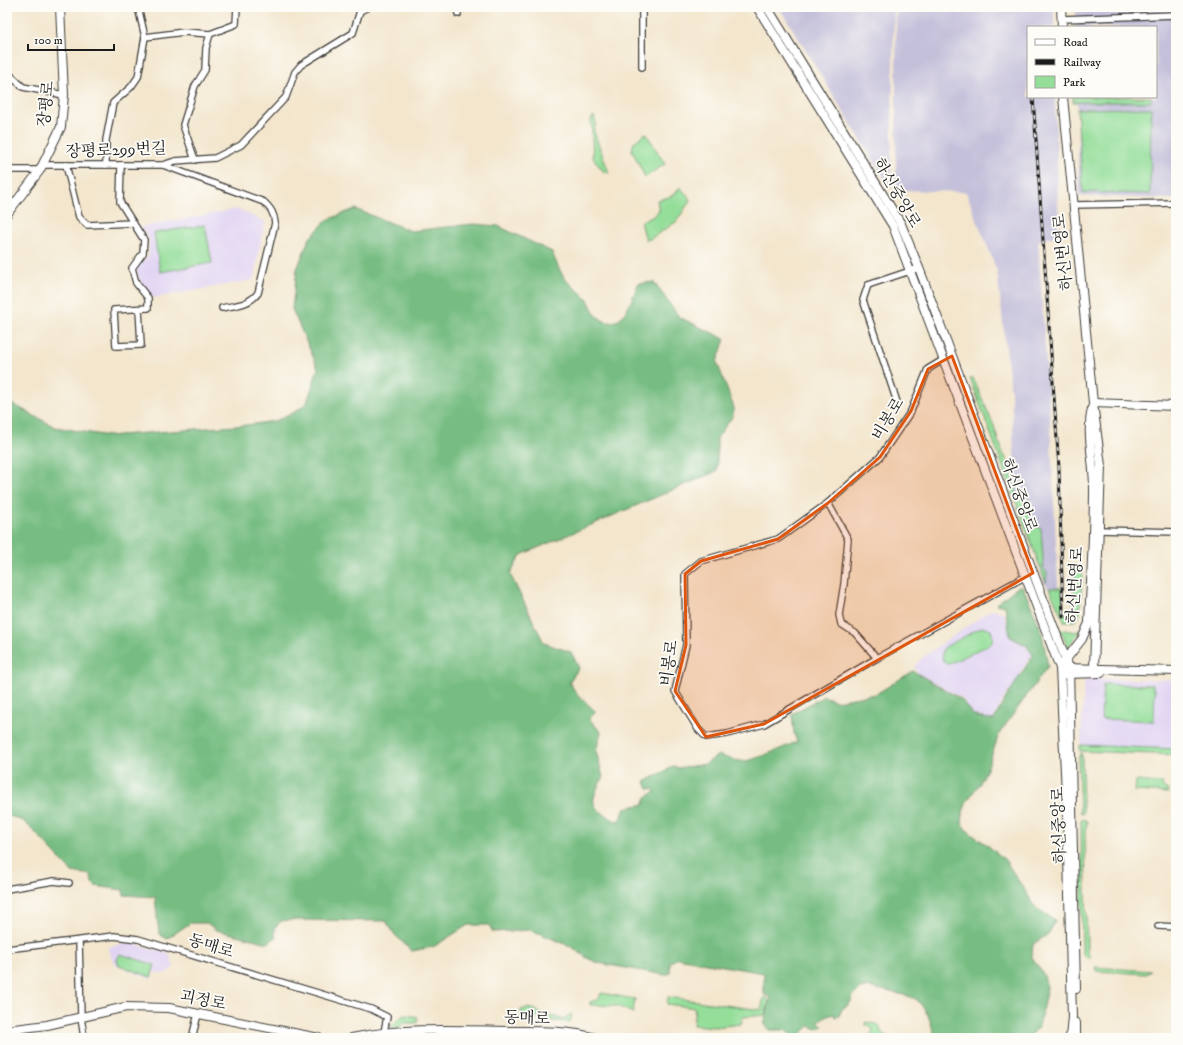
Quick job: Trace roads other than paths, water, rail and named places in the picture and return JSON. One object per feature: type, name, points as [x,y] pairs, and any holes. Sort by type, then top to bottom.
[{"type":"street","name":"장평로","points":[[7,214],[41,168],[61,127],[64,96],[60,7]]},
{"type":"street","points":[[106,165],[106,140],[113,103],[131,87],[138,76],[145,37],[138,7]]},
{"type":"street","points":[[145,37],[184,32],[210,34],[236,24],[237,7]]},
{"type":"street","name":"장평로299번길","points":[[7,170],[66,165],[163,165],[175,161],[215,158],[241,145],[286,97],[295,72],[301,65],[352,33],[360,11],[368,7]]},
{"type":"street","points":[[457,7],[458,14]]},
{"type":"street","points":[[642,7],[642,67]]},
{"type":"street","points":[[758,7],[897,225],[909,271],[1029,574]]},
{"type":"street","name":"하신중앙로","points":[[767,7],[897,225],[919,268],[952,356],[1029,574],[1060,671],[1067,743],[1076,1038]]},
{"type":"street","points":[[1061,7],[1062,23],[1176,15]]},
{"type":"street","points":[[195,160],[183,125],[195,86],[205,70],[206,48],[210,34]]},
{"type":"street","points":[[7,72],[23,87],[64,96]]},
{"type":"street","name":"하신번영로","points":[[1060,671],[1066,659],[1082,639],[1089,623],[1101,466],[1093,404],[1063,98]]},
{"type":"street","points":[[66,165],[79,217],[87,225],[133,223]]},
{"type":"street","points":[[121,165],[120,202],[144,240],[143,253],[132,268],[136,283],[148,298],[148,308],[114,310],[116,346],[141,345],[139,309]]},
{"type":"street","points":[[163,165],[264,202],[274,214],[275,223],[258,292],[253,299],[247,303],[222,308]]},
{"type":"street","points":[[1073,205],[1176,203]]},
{"type":"street","points":[[897,402],[863,300],[868,285],[919,268]]},
{"type":"street","points":[[943,360],[952,356]]},
{"type":"street","name":"비봉로","points":[[943,360],[928,369],[911,411],[880,457],[828,503],[778,538],[701,561],[685,574],[686,645],[675,691],[698,729],[706,737],[727,734],[764,724],[878,658],[1029,574]]},
{"type":"street","points":[[1093,404],[1176,406]]},
{"type":"street","points":[[828,503],[848,539],[844,584],[838,615],[841,624],[855,633],[878,658]]},
{"type":"street","points":[[1096,530],[1176,532]]},
{"type":"street","name":"하신번영로","points":[[1094,668],[1096,530]]},
{"type":"street","name":"하신중앙로","points":[[1029,574],[1066,659],[1069,671],[1066,723]]},
{"type":"street","points":[[1069,671],[1073,657],[1091,635],[1095,627]]},
{"type":"street","points":[[1069,671],[1094,668],[1176,671]]},
{"type":"street","points":[[1060,671],[1176,676]]},
{"type":"street","points":[[7,889],[54,881],[70,883]]},
{"type":"street","points":[[1158,926],[1176,927]]},
{"type":"street","name":"동매로","points":[[7,948],[114,936],[138,939],[371,1009],[387,1017],[384,1032]]},
{"type":"street","points":[[79,941],[81,1017],[84,1038]]},
{"type":"street","name":"하신중앙로","points":[[1070,1038],[1072,1022],[1073,974]]},
{"type":"street","name":"괴정로","points":[[7,1030],[47,1025],[126,1007],[149,1006],[198,1014],[319,1038]]},
{"type":"street","points":[[192,1038],[198,1014]]},
{"type":"street","name":"동매로","points":[[352,1038],[384,1032],[539,1031],[587,1035],[596,1038]]},
{"type":"street","points":[[394,1038],[403,1032]]},
{"type":"railway","points":[[1033,98],[1059,468],[1063,617]]}]
